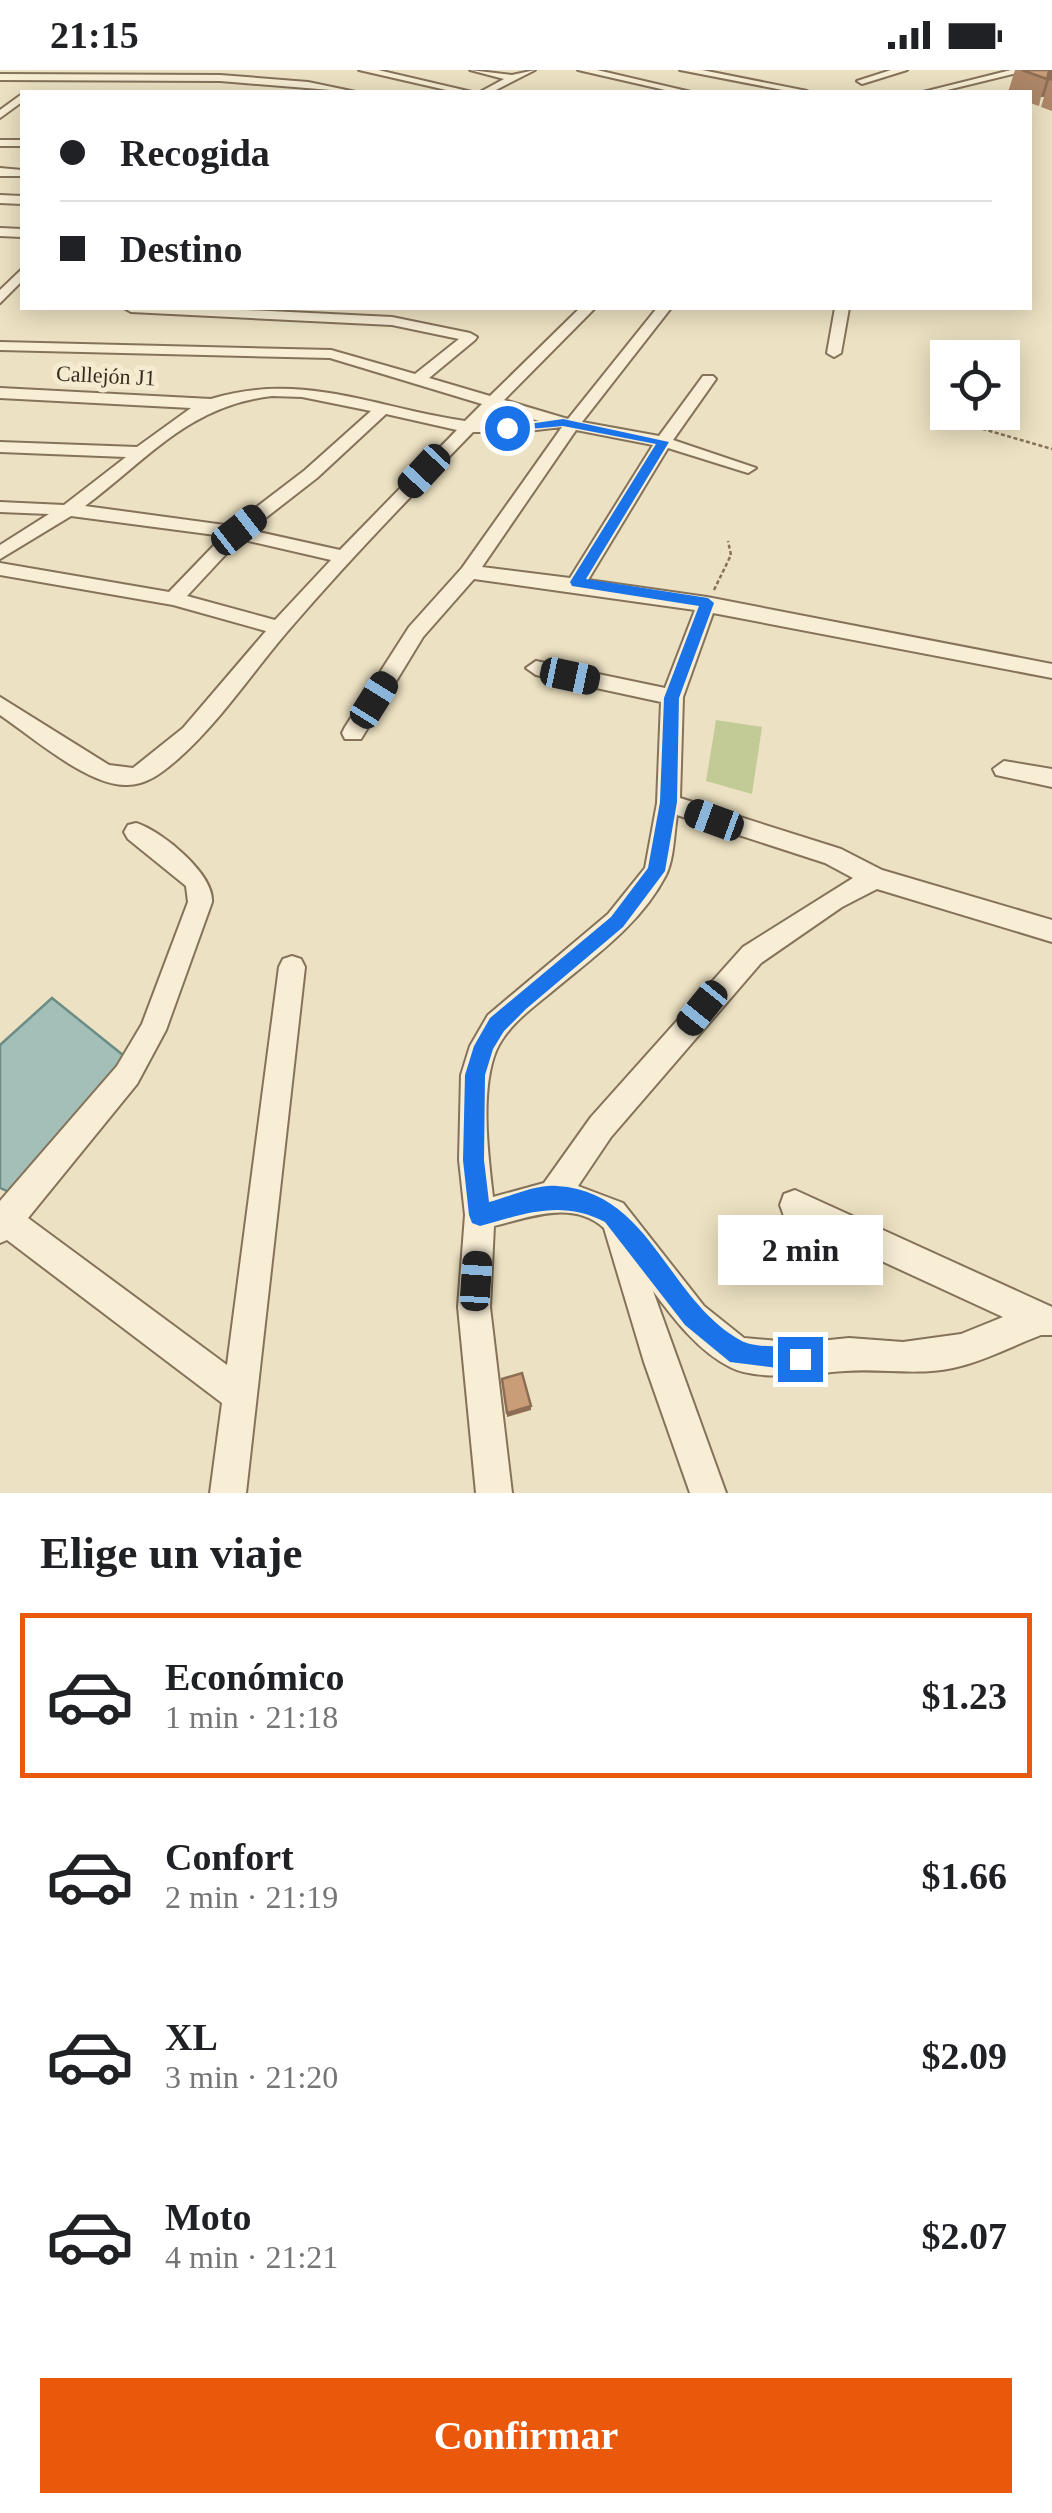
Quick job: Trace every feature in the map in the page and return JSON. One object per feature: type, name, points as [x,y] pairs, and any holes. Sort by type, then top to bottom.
[{"type":"street","points":[[364,70],[458,90]]},
{"type":"street","points":[[475,70],[513,78]]},
{"type":"street","points":[[489,90],[530,70]]},
{"type":"street","points":[[583,70],[677,90]]},
{"type":"street","points":[[685,70],[750,88],[785,90]]},
{"type":"street","points":[[750,88],[755,70]]},
{"type":"street","points":[[798,70],[818,74]]},
{"type":"street","points":[[862,81],[902,70]]},
{"type":"street","points":[[947,70],[978,80]]},
{"type":"street","points":[[936,90],[1019,70]]},
{"type":"street","points":[[31,90],[51,74]]},
{"type":"street","points":[[0,77],[208,74],[342,90]]},
{"type":"street","points":[[305,90],[344,75]]},
{"type":"street","points":[[0,117],[20,100]]},
{"type":"street","points":[[0,301],[19,267]]},
{"type":"street","points":[[139,310],[330,354],[569,424],[664,442],[748,468]]},
{"type":"street","points":[[0,705],[101,771],[131,777],[148,770],[181,742],[344,556],[586,310]]},
{"type":"street","points":[[353,734],[416,632],[469,572],[569,424],[662,310]]},
{"type":"street","points":[[834,353],[842,310]]},
{"type":"street","points":[[0,346],[205,326],[392,321],[470,336],[420,378]]},
{"type":"street","points":[[577,582],[708,379]]},
{"type":"street","name":"Callejón J1","points":[[0,392],[210,404]]},
{"type":"street","points":[[0,553],[210,404],[240,396],[322,394],[381,410],[472,426],[529,428],[569,424]]},
{"type":"street","points":[[173,599],[239,530],[310,474],[381,410]]},
{"type":"street","points":[[0,447],[140,452]]},
{"type":"street","points":[[0,507],[68,508],[239,530],[344,556]]},
{"type":"street","points":[[0,569],[173,599],[279,628]]},
{"type":"street","points":[[469,572],[577,582],[708,603],[1052,671]]},
{"type":"street","points":[[494,1493],[474,1308],[480,1215],[474,1160],[475,1075],[484,1046],[497,1024],[617,922],[656,871],[668,802],[672,698],[708,603]]},
{"type":"street","points":[[536,668],[672,698]]},
{"type":"street","points":[[1004,769],[1052,778]]},
{"type":"street","points":[[668,802],[833,856],[876,878],[1052,931]]},
{"type":"street","points":[[136,832],[195,879],[200,902],[154,1030],[127,1075],[2,1222],[238,1394]]},
{"type":"street","points":[[553,1196],[601,1127],[752,955],[832,900],[876,878]]},
{"type":"street","points":[[228,1493],[292,967]]},
{"type":"street","points":[[480,1215],[553,1196],[591,1203],[612,1214],[693,1317],[738,1354],[800,1359],[849,1354],[903,1358],[960,1350],[1046,1321]]},
{"type":"street","points":[[795,1205],[1046,1321]]},
{"type":"street","points":[[612,1214],[660,1362],[711,1492]]},
{"type":"path","points":[[989,430],[1052,449]]},
{"type":"path","points":[[708,603],[730,555],[728,541]]},
{"type":"green space","points":[[716,720],[762,727],[752,794],[706,781]]},
{"type":"water","points":[[52,998],[139,1068],[20,1197],[0,1188],[0,1045]]},
{"type":"building","points":[[1022,70],[1052,70],[1052,71],[1047,79]]},
{"type":"building","points":[[522,1373],[531,1406],[507,1413],[502,1379]]},
{"type":"route","points":[[507,428],[563,423],[664,442],[577,582],[708,603],[672,698],[668,802],[656,871],[617,922],[497,1024],[484,1046],[475,1075],[474,1160],[480,1215],[528,1206],[553,1196],[591,1203],[612,1214],[693,1317],[738,1354],[800,1359]]}]
